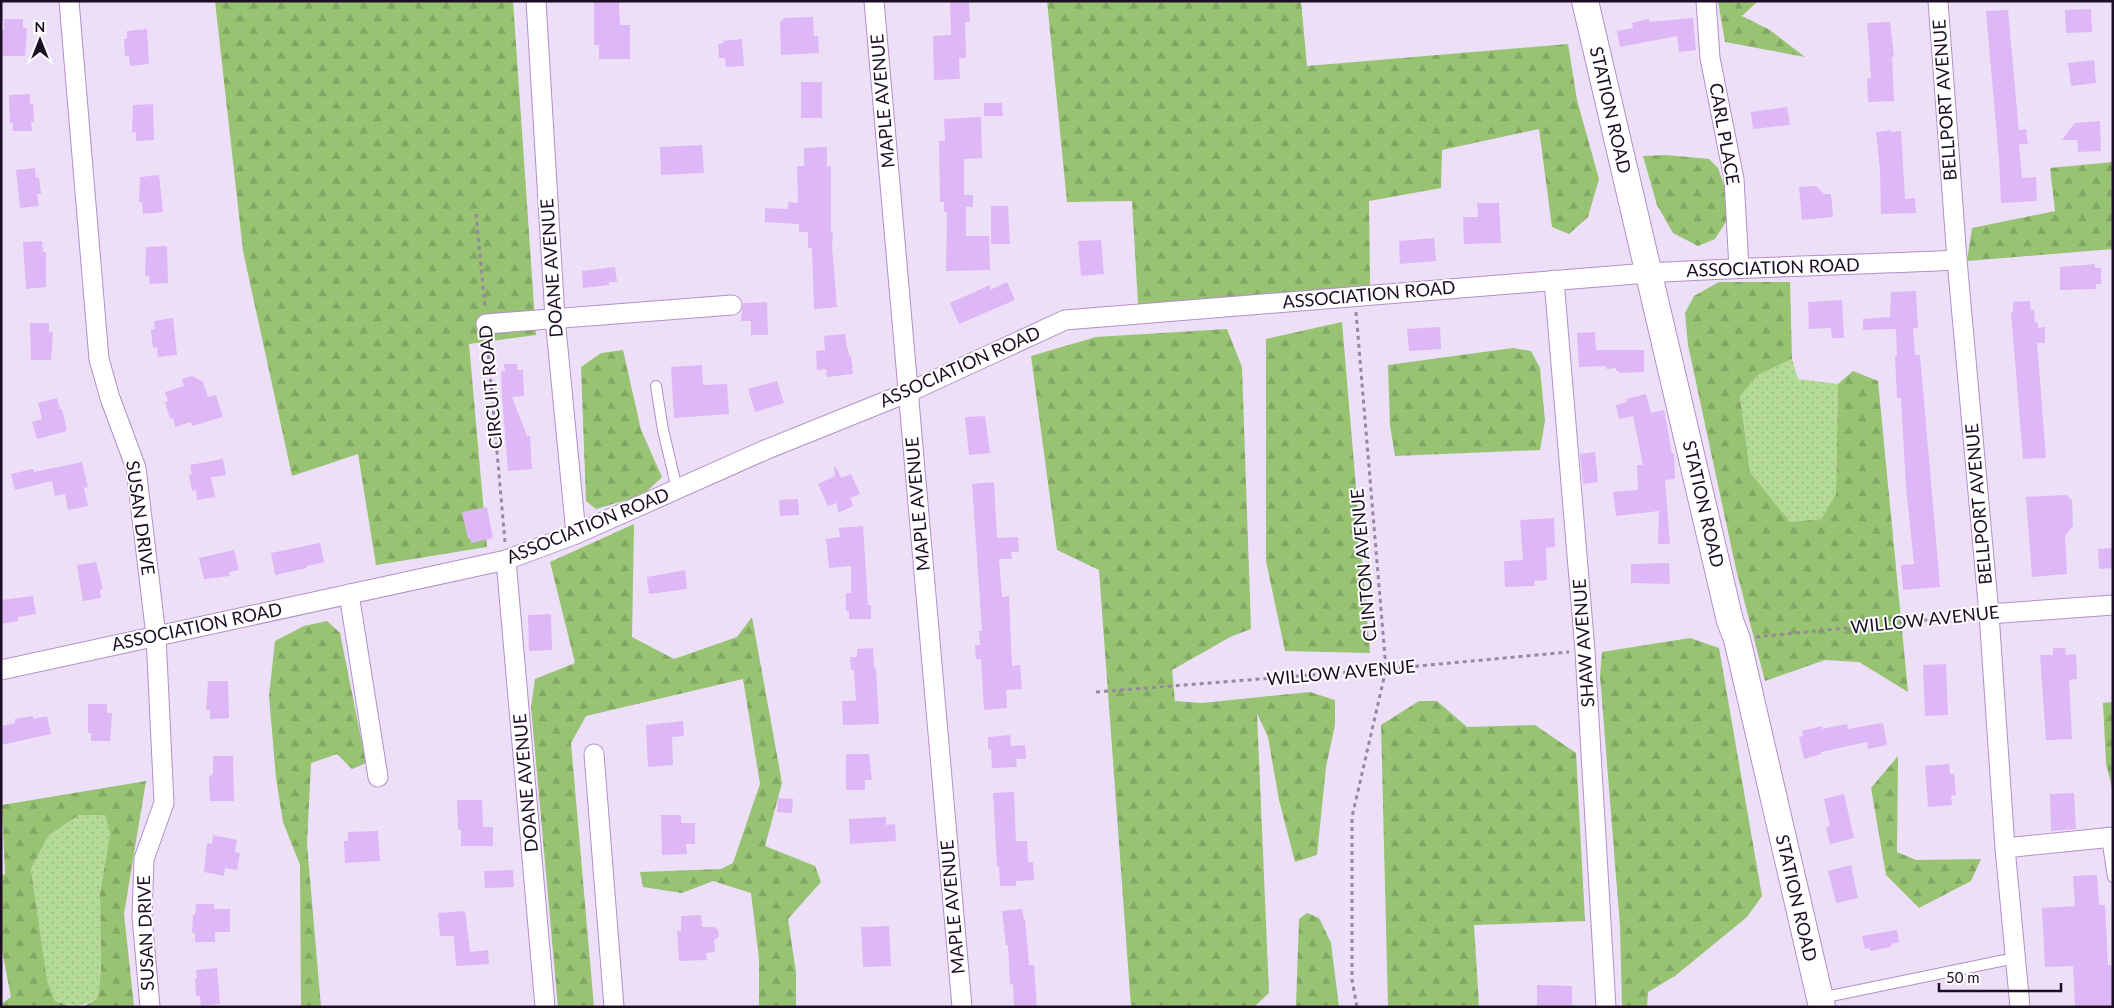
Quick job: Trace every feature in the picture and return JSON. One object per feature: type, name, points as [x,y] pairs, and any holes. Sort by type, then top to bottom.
[{"type":"main road","name":"STATION ROAD","points":[[1585,1],[1728,611],[1737,639],[1821,1002]]},
{"type":"street","name":"SUSAN DRIVE","points":[[69,1],[99,359],[110,398],[136,468],[156,636],[164,803],[144,859],[142,916],[150,1007]]},
{"type":"street","name":"DOANE AVENUE","points":[[536,1],[555,318],[576,534]]},
{"type":"street","name":"MAPLE AVENUE","points":[[874,1],[962,1007]]},
{"type":"street","name":"CARL PLACE","points":[[1706,1],[1710,58],[1734,179],[1739,268]]},
{"type":"street","name":"BELLPORT AVENUE","points":[[1938,1],[1958,260],[1989,614],[2005,848],[2020,1007]]},
{"type":"street","name":"ASSOCIATION ROAD","points":[[1,670],[506,560],[576,534],[765,450],[909,392],[1065,320],[1648,273],[1739,268],[1805,268],[1958,260]]},
{"type":"street","name":"SHAW AVENUE","points":[[1554,280],[1585,650],[1606,1007]]},
{"type":"street","points":[[486,324],[732,306]]},
{"type":"street","name":"DOANE AVENUE","points":[[506,560],[545,1007]]},
{"type":"street","points":[[349,594],[378,777]]},
{"type":"street","name":"WILLOW AVENUE","points":[[1989,614],[2113,605]]},
{"type":"street","points":[[594,754],[614,1007]]},
{"type":"street","points":[[2005,848],[2110,838]]},
{"type":"lane","points":[[656,386],[663,430],[677,489]]},
{"type":"lane","points":[[2110,838],[2113,877]]},
{"type":"lane","points":[[1821,1002],[2015,958]]},
{"type":"path","name":"CIRCUIT ROAD","points":[[476,214],[506,560]]},
{"type":"path","name":"CLINTON AVENUE","points":[[1355,296],[1386,669],[1352,817],[1352,980],[1357,1007]]},
{"type":"path","name":"WILLOW AVENUE","points":[[1737,639],[1989,614]]},
{"type":"path","name":"WILLOW AVENUE","points":[[1096,692],[1386,669],[1585,650]]},
{"type":"green space","points":[[215,1],[513,1],[536,335],[469,344],[487,547],[376,565],[358,454],[292,476],[243,251]]},
{"type":"green space","points":[[1047,1],[1301,1],[1307,66],[1568,44],[1577,100],[1599,179],[1588,217],[1569,234],[1552,227],[1539,129],[1442,150],[1441,188],[1369,201],[1370,286],[1138,304],[1132,201],[1067,202]]},
{"type":"green space","points":[[1718,1],[1758,1],[1742,16],[1770,30],[1805,57],[1725,42]]},
{"type":"green space","points":[[1666,155],[1709,159],[1718,168],[1730,202],[1727,220],[1715,239],[1698,246],[1673,233],[1657,205],[1643,156]]},
{"type":"green space","points":[[2113,162],[2113,249],[1967,261],[1972,228],[2055,211],[2050,168]]},
{"type":"green space","points":[[1719,282],[1790,282],[1792,359],[1758,375],[1740,396],[1750,472],[1790,522],[1821,519],[1836,494],[1838,384],[1853,371],[1878,381],[1908,692],[1859,662],[1825,660],[1765,681],[1736,569],[1688,345],[1685,313],[1694,296]]},
{"type":"green space","points":[[1342,322],[1370,653],[1285,651],[1266,561],[1266,339]]},
{"type":"green space","points":[[1227,329],[1242,367],[1251,629],[1232,636],[1172,670],[1175,701],[1202,703],[1310,692],[1335,700],[1335,725],[1326,767],[1317,855],[1295,862],[1279,800],[1268,737],[1257,713],[1269,993],[1254,1007],[1131,1007],[1099,570],[1057,550],[1031,356],[1096,337]]},
{"type":"green space","points":[[1513,348],[1531,351],[1540,368],[1545,421],[1540,450],[1395,456],[1390,426],[1388,365]]},
{"type":"green space","points":[[623,350],[641,430],[662,477],[643,495],[596,509],[586,501],[581,367],[601,353]]},
{"type":"green space","points":[[1792,359],[1798,379],[1838,384],[1836,494],[1821,519],[1790,522],[1750,472],[1740,396],[1758,375]]},
{"type":"green space","points":[[634,524],[632,637],[674,659],[737,637],[752,617],[782,783],[765,846],[815,866],[821,882],[788,919],[796,972],[796,1007],[759,1007],[759,959],[751,893],[713,881],[682,893],[643,887],[640,872],[721,869],[733,863],[760,784],[743,679],[586,716],[571,743],[594,1007],[558,1007],[531,707],[535,679],[575,663],[550,562]]},
{"type":"green space","points":[[327,621],[340,633],[366,763],[352,769],[337,754],[311,763],[307,844],[321,1007],[301,1007],[300,865],[283,822],[276,778],[269,696],[275,641],[304,626]]},
{"type":"green space","points":[[1690,638],[1719,648],[1762,896],[1747,917],[1675,976],[1648,992],[1647,1007],[1622,1007],[1620,926],[1600,676],[1602,652]]},
{"type":"green space","points":[[1419,701],[1437,701],[1467,727],[1535,725],[1576,753],[1585,921],[1474,925],[1479,1007],[1388,1007],[1381,725]]},
{"type":"green space","points":[[2113,702],[2113,792],[2106,763],[2103,703]]},
{"type":"green space","points":[[1898,756],[1897,852],[1916,860],[1981,859],[1971,881],[1919,908],[1886,875],[1871,788]]},
{"type":"green space","points":[[146,781],[124,914],[134,1007],[83,1007],[98,998],[101,969],[100,893],[110,834],[105,815],[79,815],[48,836],[31,869],[47,980],[55,1001],[74,1007],[1,1007],[1,1004],[11,997],[1,945],[1,876],[5,874],[2,805]]},
{"type":"green space","points":[[79,815],[105,815],[110,834],[100,893],[101,969],[98,998],[77,1006],[55,1001],[47,980],[31,869],[48,836]]},
{"type":"green space","points":[[1307,913],[1319,918],[1331,943],[1339,1007],[1296,1007],[1299,919]]},
{"type":"building","points":[[594,1],[619,1],[620,25],[630,25],[630,59],[599,59],[599,45],[594,45]]},
{"type":"building","points":[[950,1],[969,1],[970,22],[965,22],[966,58],[959,58],[960,79],[934,80],[933,36],[951,35]]},
{"type":"building","points":[[2091,9],[2092,32],[2066,33],[2065,10]]},
{"type":"building","points":[[2008,10],[2019,130],[2026,129],[2028,144],[2019,144],[2022,178],[2036,177],[2037,201],[2001,203],[1986,11]]},
{"type":"building","points":[[813,17],[814,36],[818,36],[819,53],[781,55],[780,22],[784,18]]},
{"type":"building","points":[[1693,18],[1696,50],[1679,52],[1677,36],[1620,47],[1617,31],[1633,28],[1632,23],[1649,19],[1650,22]]},
{"type":"building","points":[[4,19],[23,19],[23,28],[27,28],[25,56],[1,56],[1,30],[4,30]]},
{"type":"building","points":[[1890,22],[1894,57],[1892,57],[1894,101],[1868,102],[1867,79],[1871,78],[1867,23]]},
{"type":"building","points":[[147,29],[149,64],[130,66],[129,56],[125,56],[124,39],[127,39],[127,31]]},
{"type":"building","points":[[742,39],[744,66],[726,67],[725,58],[719,58],[718,44],[724,43],[723,41]]},
{"type":"building","points":[[2094,60],[2096,83],[2071,86],[2068,63]]},
{"type":"building","points":[[801,82],[822,82],[822,118],[801,118]]},
{"type":"building","points":[[30,94],[30,104],[33,104],[34,122],[31,122],[32,131],[13,131],[13,123],[10,123],[9,95]]},
{"type":"building","points":[[984,103],[1002,103],[1003,116],[984,116]]},
{"type":"building","points":[[153,104],[154,140],[136,141],[136,132],[132,133],[133,105]]},
{"type":"building","points":[[1787,107],[1790,125],[1753,129],[1751,112]]},
{"type":"building","points":[[981,117],[982,158],[964,159],[964,195],[973,195],[973,207],[966,207],[966,236],[989,236],[990,270],[946,271],[947,212],[944,212],[944,202],[940,202],[939,141],[945,141],[944,119]]},
{"type":"building","points":[[2100,121],[2101,151],[2078,152],[2077,140],[2062,140],[2075,123]]},
{"type":"building","points":[[1891,130],[1891,132],[1901,131],[1905,199],[1915,198],[1916,213],[1881,214],[1880,169],[1876,132]]},
{"type":"building","points":[[702,145],[704,173],[661,175],[660,147]]},
{"type":"building","points":[[827,147],[827,167],[831,166],[831,231],[833,231],[832,246],[837,307],[814,309],[812,248],[808,248],[808,232],[799,232],[799,224],[765,222],[765,208],[788,209],[788,202],[798,203],[797,166],[804,166],[804,148]]},
{"type":"building","points":[[35,168],[36,178],[39,177],[41,194],[37,194],[39,206],[20,208],[16,170]]},
{"type":"building","points":[[159,175],[163,212],[143,214],[142,202],[139,202],[140,177]]},
{"type":"building","points":[[1816,186],[1824,194],[1831,194],[1833,217],[1802,220],[1799,187]]},
{"type":"building","points":[[1477,203],[1499,203],[1501,243],[1464,244],[1463,217],[1478,217]]},
{"type":"building","points":[[991,206],[1008,206],[1010,244],[991,244]]},
{"type":"building","points":[[1434,238],[1436,261],[1400,264],[1399,241]]},
{"type":"building","points":[[1101,240],[1104,274],[1081,276],[1078,241]]},
{"type":"building","points":[[42,241],[43,252],[46,252],[46,287],[26,289],[23,242]]},
{"type":"building","points":[[167,246],[168,283],[150,284],[149,276],[145,276],[146,247]]},
{"type":"building","points":[[2095,264],[2095,268],[2101,268],[2101,284],[2096,284],[2096,289],[2060,290],[2060,267]]},
{"type":"building","points":[[615,267],[617,282],[609,282],[609,285],[583,288],[582,271]]},
{"type":"building","points":[[1007,282],[1015,300],[959,324],[950,303],[990,285],[990,290]]},
{"type":"building","points":[[1916,291],[1918,328],[1913,328],[1915,355],[1920,355],[1940,587],[1903,590],[1901,565],[1914,564],[1906,487],[1901,398],[1897,398],[1896,329],[1863,330],[1863,319],[1890,317],[1891,292]]},
{"type":"building","points":[[1842,300],[1844,338],[1832,338],[1831,328],[1809,329],[1808,302]]},
{"type":"building","points":[[2030,301],[2031,310],[2034,310],[2035,323],[2038,322],[2038,328],[2045,327],[2045,343],[2037,343],[2046,458],[2023,459],[2011,312],[2013,312],[2013,302]]},
{"type":"building","points":[[767,302],[768,335],[751,335],[751,321],[741,321],[743,303]]},
{"type":"building","points":[[173,318],[177,355],[158,357],[157,347],[153,348],[151,330],[155,329],[154,321]]},
{"type":"building","points":[[30,323],[49,323],[49,332],[53,332],[51,360],[31,360]]},
{"type":"building","points":[[1440,327],[1441,349],[1409,351],[1407,329]]},
{"type":"building","points":[[1595,332],[1596,350],[1644,350],[1644,372],[1619,373],[1619,371],[1616,371],[1616,368],[1606,369],[1606,366],[1579,367],[1577,333]]},
{"type":"building","points":[[845,334],[847,349],[849,356],[851,356],[853,374],[827,377],[826,369],[817,370],[816,351],[825,350],[824,336]]},
{"type":"building","points":[[504,364],[517,364],[517,370],[523,370],[524,396],[512,397],[527,436],[530,436],[532,469],[508,471],[501,371],[505,371]]},
{"type":"building","points":[[702,365],[703,385],[727,384],[729,414],[674,418],[671,367]]},
{"type":"building","points":[[192,376],[203,382],[208,397],[216,395],[223,417],[192,426],[191,422],[175,427],[173,418],[170,419],[165,402],[168,401],[165,392],[184,386],[182,379]]},
{"type":"building","points":[[777,381],[784,403],[755,412],[748,389]]},
{"type":"building","points":[[1646,394],[1651,413],[1664,410],[1672,453],[1674,453],[1675,479],[1665,480],[1670,544],[1658,544],[1659,511],[1616,516],[1613,492],[1638,490],[1637,465],[1643,465],[1633,416],[1619,419],[1616,405],[1627,402],[1626,399]]},
{"type":"building","points":[[57,398],[60,409],[62,409],[67,431],[37,439],[32,422],[42,419],[38,403]]},
{"type":"building","points":[[985,416],[990,453],[969,455],[965,417]]},
{"type":"building","points":[[1595,452],[1598,482],[1583,484],[1580,454]]},
{"type":"building","points":[[223,459],[226,475],[211,477],[215,497],[197,500],[196,490],[192,491],[189,475],[192,474],[190,465]]},
{"type":"building","points":[[82,462],[88,487],[84,488],[88,506],[68,510],[65,494],[55,496],[52,481],[15,490],[11,474],[33,469],[34,472]]},
{"type":"building","points":[[834,467],[836,467],[841,478],[851,474],[860,494],[850,498],[853,506],[838,513],[837,503],[828,506],[818,484],[835,476]]},
{"type":"building","points":[[994,482],[997,538],[1018,537],[1019,552],[1011,552],[1012,559],[999,559],[1002,597],[1009,596],[1012,666],[1020,665],[1022,689],[1006,690],[1007,708],[984,710],[981,659],[976,659],[975,645],[980,645],[979,631],[982,631],[972,484]]},
{"type":"building","points":[[2066,495],[2072,500],[2073,526],[2065,536],[2067,574],[2032,577],[2026,497]]},
{"type":"building","points":[[798,499],[799,515],[780,516],[779,500]]},
{"type":"building","points":[[487,507],[493,538],[471,543],[470,538],[468,539],[462,512]]},
{"type":"building","points":[[1554,518],[1555,547],[1546,548],[1547,580],[1534,581],[1535,586],[1505,587],[1504,561],[1523,560],[1520,520]]},
{"type":"building","points":[[863,526],[868,605],[871,605],[871,619],[849,619],[849,611],[846,611],[846,593],[851,593],[851,566],[829,568],[826,539],[840,537],[839,528]]},
{"type":"building","points":[[320,543],[324,562],[275,575],[271,553]]},
{"type":"building","points":[[2113,548],[2113,568],[2099,569],[2098,549]]},
{"type":"building","points":[[234,550],[239,570],[229,572],[230,576],[204,579],[199,558]]},
{"type":"building","points":[[96,562],[103,589],[100,590],[101,598],[83,601],[77,565]]},
{"type":"building","points":[[1669,563],[1670,584],[1631,583],[1631,564]]},
{"type":"building","points":[[685,570],[687,589],[649,594],[647,577]]},
{"type":"building","points":[[33,596],[36,614],[18,617],[18,621],[1,624],[1,600]]},
{"type":"building","points":[[551,614],[552,650],[529,651],[528,615]]},
{"type":"building","points":[[873,648],[879,724],[843,725],[842,701],[856,701],[854,670],[851,670],[850,657],[857,657],[857,649]]},
{"type":"building","points":[[2053,648],[2065,648],[2066,655],[2076,654],[2077,679],[2069,680],[2072,739],[2046,740],[2040,655],[2053,655]]},
{"type":"building","points":[[1946,664],[1948,715],[1925,716],[1923,665]]},
{"type":"building","points":[[208,681],[228,681],[229,718],[210,719],[210,710],[206,710]]},
{"type":"building","points":[[88,704],[107,704],[107,713],[112,713],[110,741],[91,741],[91,733],[88,733]]},
{"type":"building","points":[[33,716],[33,719],[47,716],[51,734],[1,745],[1,726],[15,723],[15,719]]},
{"type":"building","points":[[683,721],[684,736],[672,737],[673,765],[648,767],[646,725]]},
{"type":"building","points":[[1883,723],[1887,745],[1868,749],[1867,742],[1821,752],[1821,754],[1804,759],[1799,737],[1803,736],[1802,731],[1822,726],[1822,729],[1847,724],[1848,729]]},
{"type":"building","points":[[1010,735],[1011,746],[1025,745],[1026,759],[1016,759],[1017,767],[992,768],[991,749],[988,750],[988,737]]},
{"type":"building","points":[[846,754],[869,754],[872,780],[865,780],[865,790],[846,790]]},
{"type":"building","points":[[213,756],[233,756],[234,801],[210,801],[209,776],[213,775]]},
{"type":"building","points":[[1949,764],[1950,774],[1954,774],[1956,795],[1951,796],[1952,805],[1928,807],[1925,766]]},
{"type":"building","points":[[1014,792],[1016,841],[1027,841],[1028,862],[1033,862],[1034,880],[1016,881],[1016,886],[1000,886],[993,793]]},
{"type":"building","points":[[2074,793],[2076,829],[2051,831],[2050,794]]},
{"type":"building","points":[[1844,794],[1854,838],[1830,844],[1826,827],[1830,826],[1824,799]]},
{"type":"building","points":[[778,798],[793,799],[792,813],[777,812]]},
{"type":"building","points":[[457,800],[482,800],[483,827],[493,827],[493,846],[461,846],[461,830],[458,830]]},
{"type":"building","points":[[661,815],[681,815],[681,823],[695,823],[695,844],[686,844],[687,854],[662,855]]},
{"type":"building","points":[[886,817],[886,825],[895,824],[896,841],[850,844],[849,819]]},
{"type":"building","points":[[378,831],[380,861],[345,863],[344,841],[348,841],[348,832]]},
{"type":"building","points":[[213,835],[237,840],[235,852],[240,853],[237,870],[225,868],[224,876],[204,872],[207,843],[212,844]]},
{"type":"building","points":[[1851,865],[1858,898],[1836,903],[1828,871]]},
{"type":"building","points":[[513,870],[514,887],[485,888],[484,871]]},
{"type":"building","points":[[2097,875],[2099,905],[2105,905],[2108,965],[2113,965],[2113,1007],[2075,1007],[2073,966],[2045,967],[2042,908],[2075,906],[2073,876]]},
{"type":"building","points":[[196,904],[214,904],[214,909],[230,909],[230,932],[215,932],[215,942],[195,942],[195,933],[192,933]]},
{"type":"building","points":[[1022,909],[1025,919],[1029,965],[1034,965],[1037,1007],[1014,1007],[1013,984],[1010,985],[1008,945],[1006,945],[1002,911]]},
{"type":"building","points":[[465,911],[470,952],[488,950],[489,964],[456,966],[454,936],[440,936],[438,913]]},
{"type":"building","points":[[701,915],[702,927],[714,927],[718,930],[719,937],[714,940],[715,952],[706,953],[707,960],[679,961],[677,931],[681,931],[681,916]]},
{"type":"building","points":[[889,926],[891,966],[863,967],[861,927]]},
{"type":"building","points":[[1897,930],[1899,942],[1891,944],[1891,947],[1870,951],[1870,948],[1865,949],[1862,936]]},
{"type":"building","points":[[217,968],[220,1004],[201,1006],[200,996],[196,996],[196,970]]},
{"type":"building","points":[[1537,985],[1572,986],[1572,1007],[1537,1007]]}]
